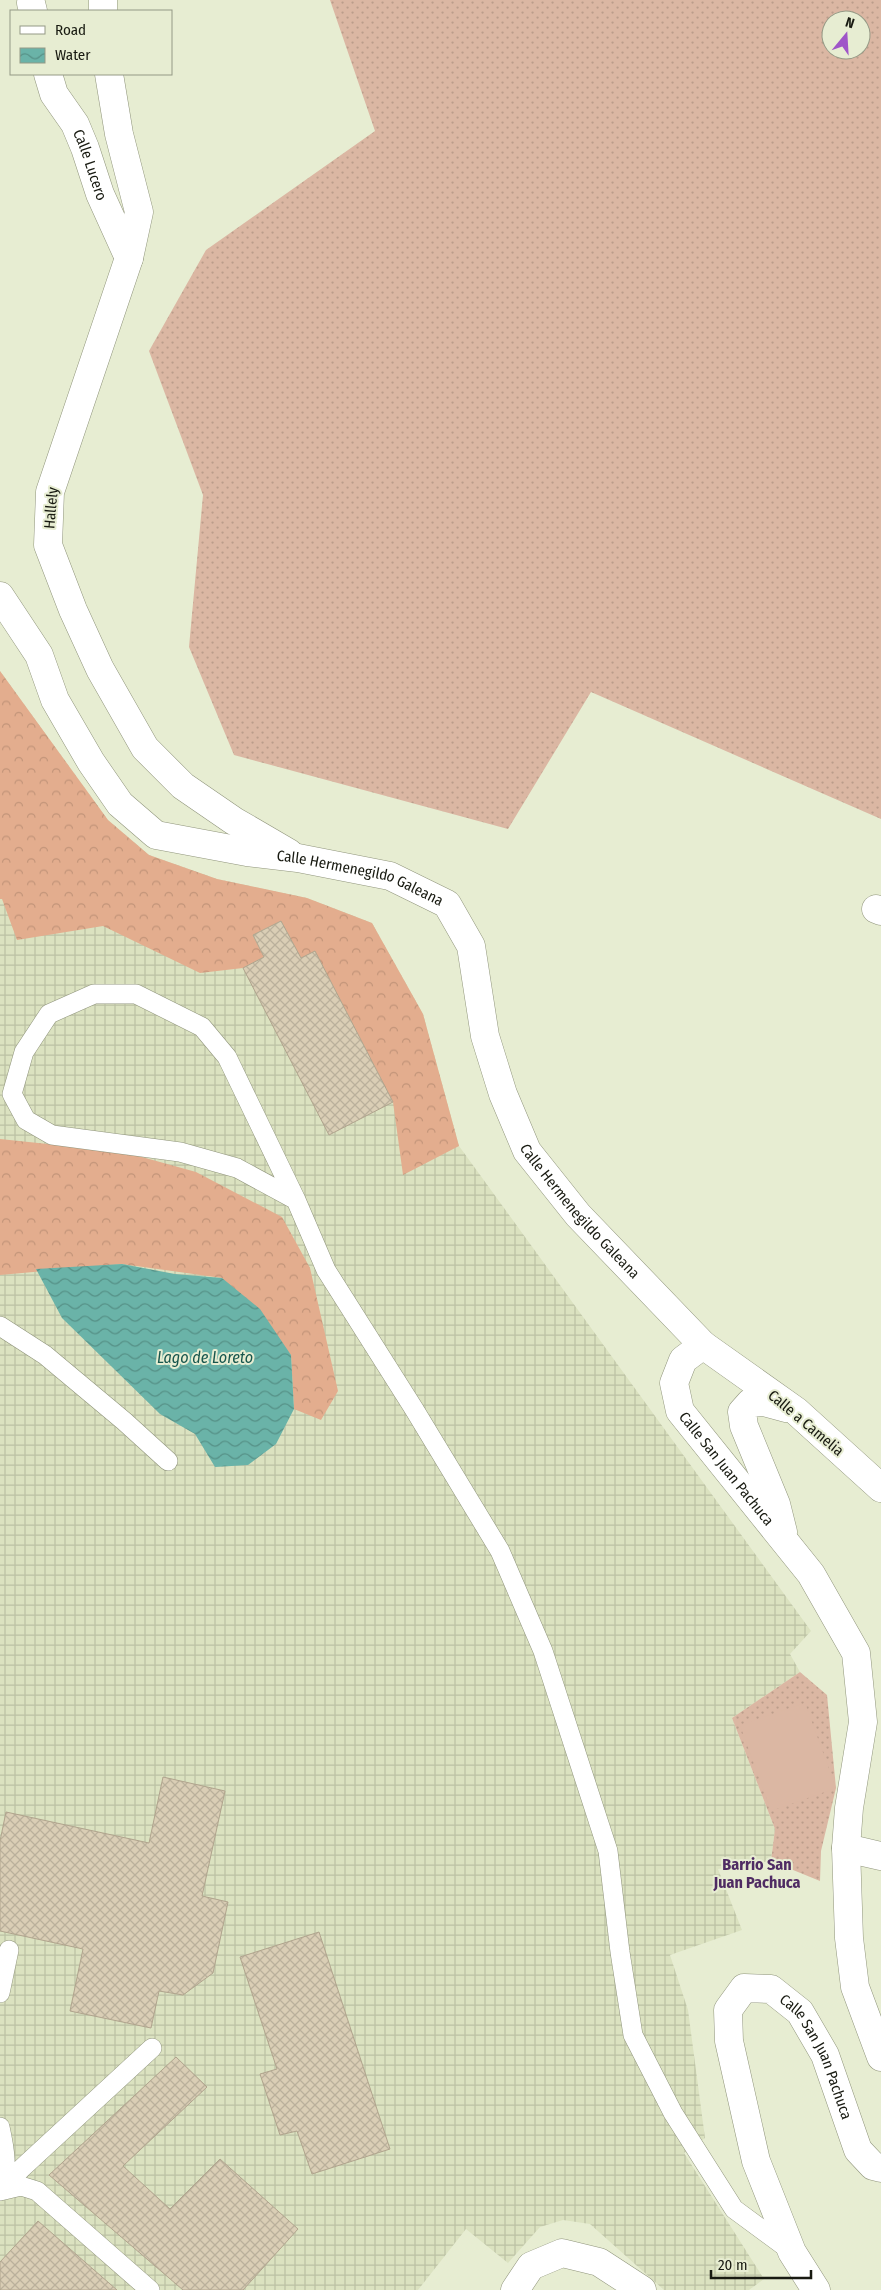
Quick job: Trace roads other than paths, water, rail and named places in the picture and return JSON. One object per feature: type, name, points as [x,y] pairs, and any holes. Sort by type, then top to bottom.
[{"type":"street","name":"Calle Lucero","points":[[48,75],[54,94],[74,124],[85,148],[100,194],[129,258]]},
{"type":"street","name":"Hallely","points":[[109,75],[119,134],[139,212],[129,258],[50,492],[48,545],[73,610],[100,669],[145,748],[183,786],[234,821],[298,858]]},
{"type":"street","name":"Calle Hermenegildo Galeana","points":[[0,596],[39,655],[55,700],[86,755],[120,804],[156,835],[247,852],[298,858],[390,876],[447,904],[471,946],[485,1036],[503,1094],[527,1151],[578,1215],[703,1346]]},
{"type":"street","name":"Calle a Camelia","points":[[703,1346],[796,1411],[881,1488]]},
{"type":"street","name":"Calle San Juan Pachuca","points":[[703,1346],[683,1360],[674,1384],[680,1411],[811,1574],[856,1654],[863,1722],[849,1808],[846,1848],[849,1938],[855,1987],[881,2058]]},
{"type":"street","name":"Calle San Juan Pachuca","points":[[785,1541],[776,1504],[744,1426],[742,1412],[750,1403],[764,1402],[796,1411]]},
{"type":"street","points":[[846,1848],[881,1856]]},
{"type":"street","name":"Calle San Juan Pachuca","points":[[816,2290],[792,2252],[756,2162],[729,2041],[728,2010],[744,1988],[771,1989],[800,2012],[825,2055],[858,2150],[873,2166],[881,2168]]},
{"type":"street","points":[[515,2290],[531,2266],[562,2253],[599,2262],[642,2290]]},
{"type":"lane","points":[[296,1200],[237,1168],[180,1152],[52,1134],[26,1120],[12,1094],[24,1052],[49,1014],[94,994],[136,994],[202,1027],[227,1057],[296,1200],[326,1270],[500,1550],[543,1651],[608,1851],[620,1952],[633,2035],[673,2113],[734,2209],[792,2252]]},
{"type":"lane","points":[[0,1326],[45,1355],[124,1421],[168,1461]]},
{"type":"lane","points":[[0,1993],[9,1950]]},
{"type":"lane","points":[[0,2191],[22,2168],[152,2048]]},
{"type":"lane","points":[[0,2127],[6,2157],[6,2173],[0,2191]]},
{"type":"lane","points":[[0,2191],[20,2186],[37,2191],[150,2290]]},
{"type":"water","name":"Lago de Loreto","points":[[122,1264],[175,1274],[222,1278],[260,1309],[291,1355],[294,1409],[276,1444],[248,1465],[215,1467],[195,1434],[160,1414],[62,1318],[36,1269]]},
{"type":"district","name":"Barrio San Juan Pachuca","points":[[757,1873]]}]
